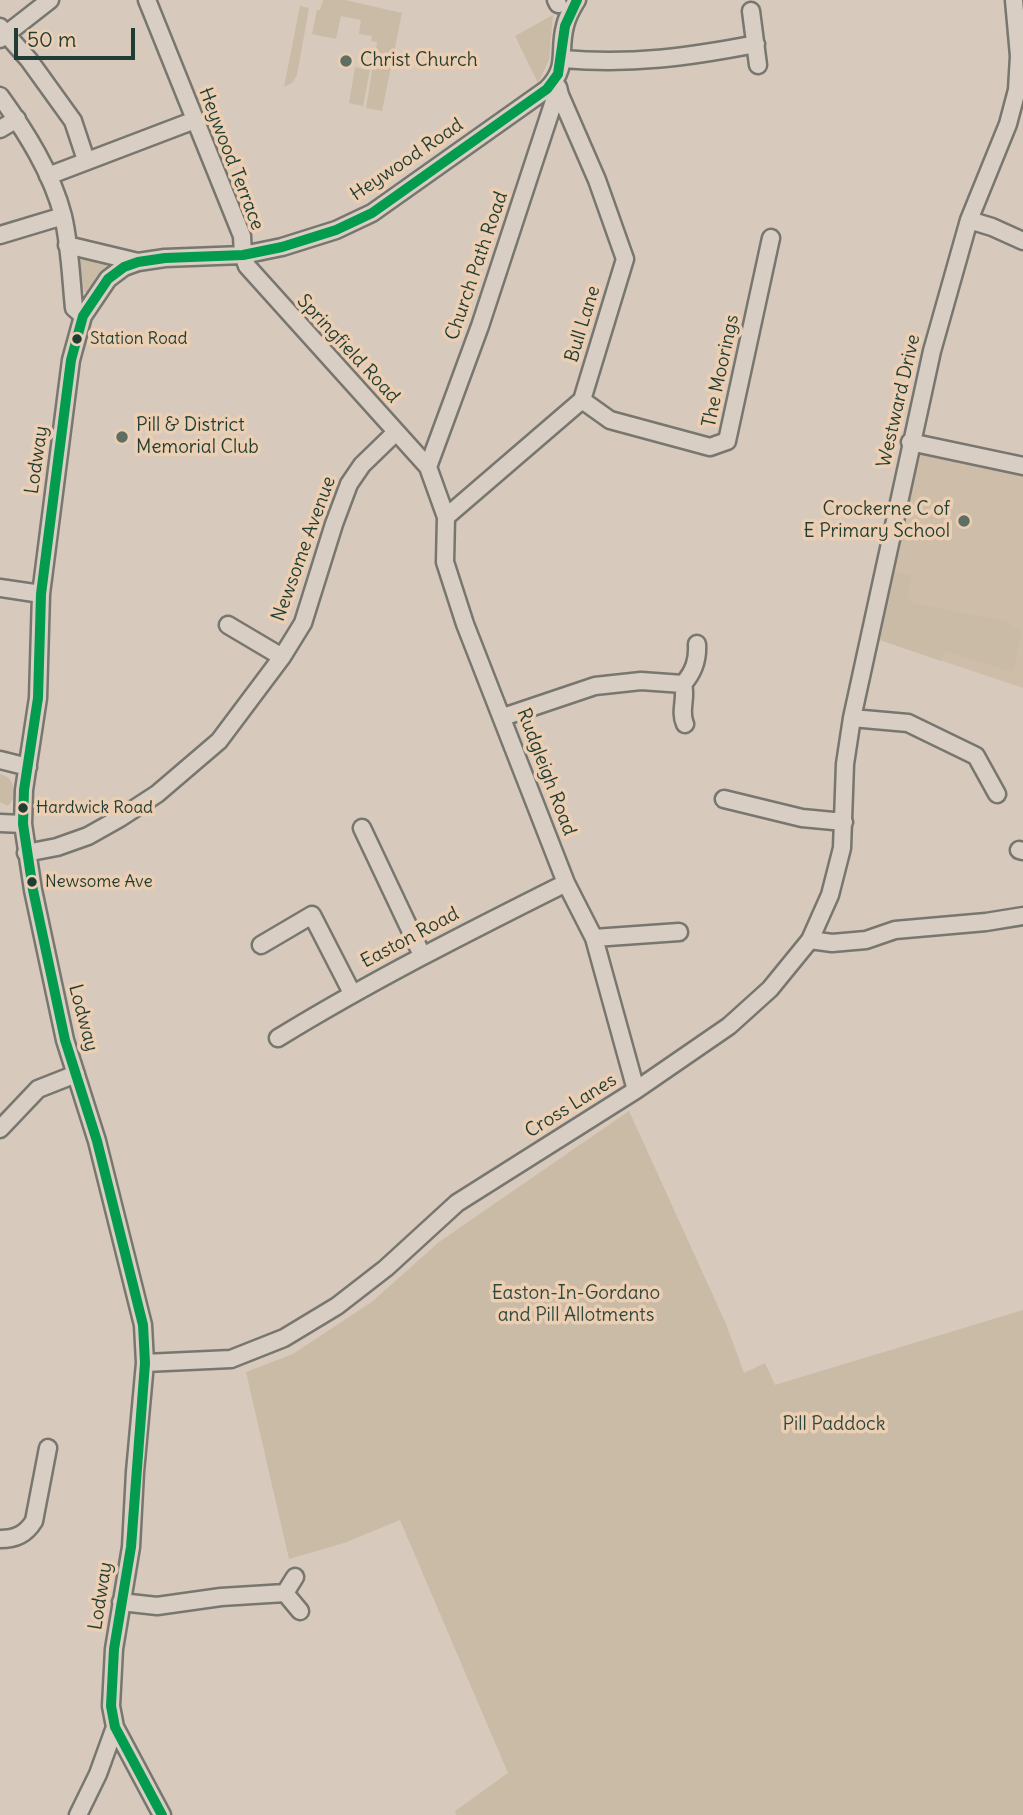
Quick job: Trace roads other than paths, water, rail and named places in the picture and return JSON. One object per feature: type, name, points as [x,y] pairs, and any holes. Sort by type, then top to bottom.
[{"type":"street","points":[[50,0],[2,32],[29,60],[74,121],[86,160]]},
{"type":"street","name":"Heywood Terrace","points":[[147,0],[242,236],[243,255]]},
{"type":"street","points":[[558,87],[565,26],[577,0]]},
{"type":"street","name":"Westward Drive","points":[[810,940],[830,895],[842,848],[845,764],[852,718],[910,442],[932,351],[969,220],[1008,124],[1017,90],[1019,56],[1014,0]]},
{"type":"street","points":[[751,11],[758,65]]},
{"type":"street","points":[[563,59],[636,61],[755,44]]},
{"type":"street","name":"Heywood Road","points":[[83,316],[108,279],[124,267],[138,262],[165,258],[243,255],[282,247],[320,235],[372,213],[522,107],[558,87]]},
{"type":"street","name":"Bull Lane","points":[[558,87],[597,180],[625,259],[582,400]]},
{"type":"street","name":"Church Path Road","points":[[428,467],[480,326],[558,87]]},
{"type":"street","points":[[0,96],[17,119],[48,176],[63,216],[74,308],[83,316]]},
{"type":"street","points":[[0,129],[17,119]]},
{"type":"street","points":[[48,176],[195,120]]},
{"type":"street","points":[[0,235],[63,216]]},
{"type":"street","points":[[969,220],[992,227],[1023,242]]},
{"type":"street","name":"The Moorings","points":[[582,400],[610,420],[710,447],[727,442],[771,238]]},
{"type":"street","points":[[67,246],[138,262]]},
{"type":"street","name":"Springfield Road","points":[[243,255],[247,267],[280,306],[428,467]]},
{"type":"street","name":"Lodway","points":[[83,316],[71,360],[41,594],[38,698],[23,824],[26,853],[65,1040],[97,1141],[143,1325],[145,1363],[131,1547],[111,1681],[111,1706],[116,1727]]},
{"type":"street","points":[[446,517],[582,400]]},
{"type":"street","name":"Newsome Avenue","points":[[26,853],[57,847],[88,836],[120,818],[157,794],[219,741],[282,657],[303,623],[349,484],[362,465],[396,432]]},
{"type":"street","points":[[910,442],[1023,466]]},
{"type":"street","name":"Rudgleigh Road","points":[[428,467],[446,517],[445,562],[465,624],[566,883],[594,938],[636,1090]]},
{"type":"street","points":[[0,588],[41,594]]},
{"type":"street","points":[[228,625],[282,657]]},
{"type":"street","points":[[685,724],[681,714],[685,698],[683,684],[697,661],[697,644]]},
{"type":"street","points":[[503,717],[595,686],[641,681],[683,684]]},
{"type":"street","points":[[852,718],[908,723],[976,756],[997,794]]},
{"type":"street","points":[[0,760],[28,767]]},
{"type":"street","points":[[724,799],[802,818],[844,822]]},
{"type":"street","points":[[0,823],[23,824]]},
{"type":"street","points":[[362,828],[422,955]]},
{"type":"street","name":"Easton Road","points":[[278,1038],[422,955],[566,883]]},
{"type":"street","points":[[261,945],[312,915],[352,993]]},
{"type":"street","points":[[810,940],[832,943],[866,940],[895,930],[1023,916]]},
{"type":"street","points":[[594,938],[679,932]]},
{"type":"street","name":"Cross Lanes","points":[[145,1363],[231,1359],[284,1338],[337,1306],[376,1276],[457,1203],[636,1090],[729,1026],[771,989],[810,940]]},
{"type":"street","points":[[0,1129],[38,1089],[76,1074]]},
{"type":"street","points":[[0,1539],[19,1536],[28,1531],[34,1521],[48,1448]]},
{"type":"street","points":[[285,1593],[295,1577]]},
{"type":"street","points":[[121,1602],[157,1606],[221,1597],[285,1593]]},
{"type":"street","points":[[285,1593],[300,1611]]},
{"type":"street","points":[[78,1815],[98,1774],[116,1727]]},
{"type":"street","points":[[116,1727],[162,1815]]},
{"type":"place","name":"Christ Church","points":[[346,61]]},
{"type":"place","name":"Station Road","points":[[77,339]]},
{"type":"place","name":"Pill & District Memorial Club","points":[[122,437]]},
{"type":"place","name":"Crockerne C of E Primary School","points":[[964,521]]},
{"type":"place","name":"Hardwick Road","points":[[23,808]]},
{"type":"place","name":"Newsome Ave","points":[[32,882]]},
{"type":"park label","name":"Easton-In-Gordano and Pill Allotments","points":[[576,1305]]},
{"type":"park label","name":"Pill Paddock","points":[[834,1425]]}]
